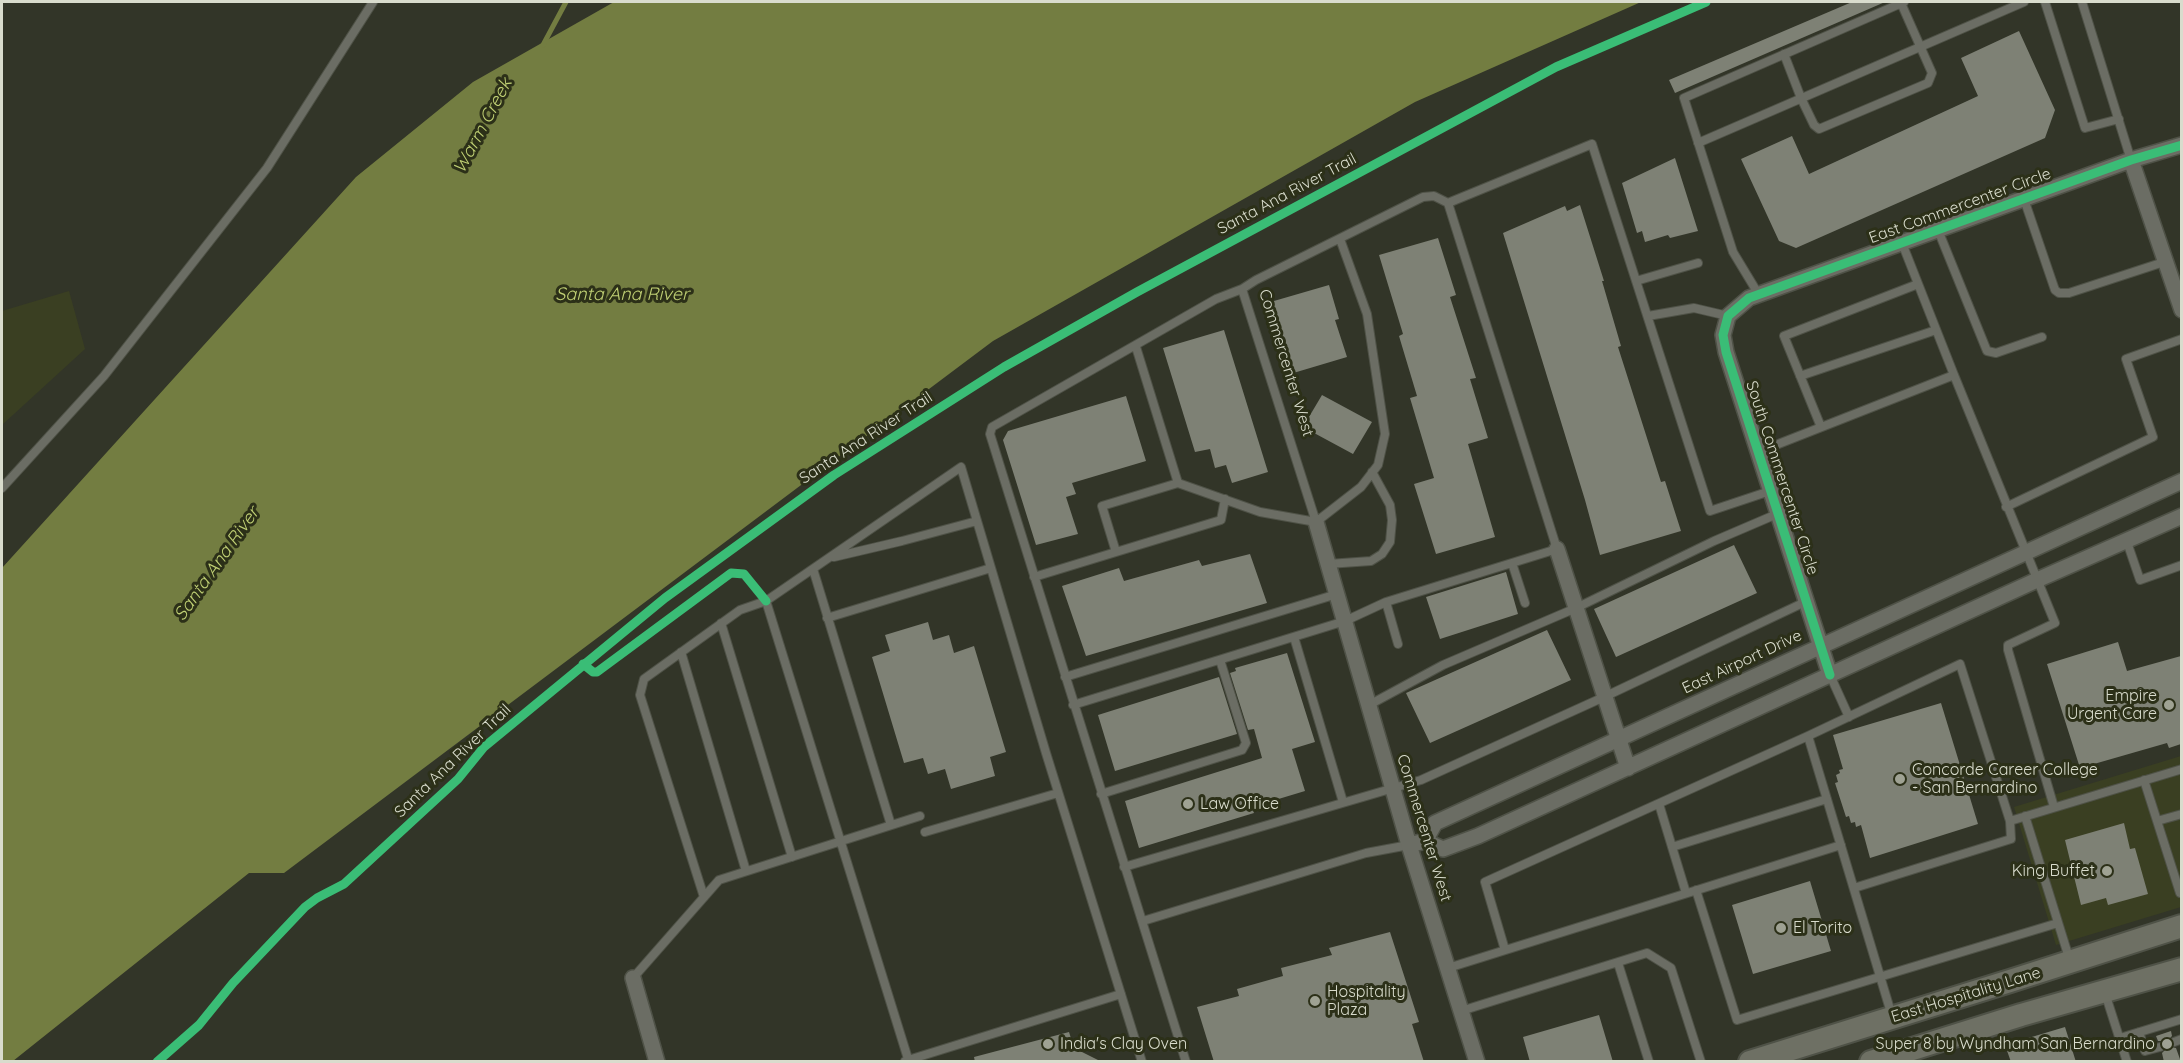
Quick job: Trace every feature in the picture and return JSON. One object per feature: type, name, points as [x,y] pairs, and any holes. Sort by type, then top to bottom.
[{"type":"main road","name":"East Hospitality Lane","points":[[1750,1062],[2181,926]]},
{"type":"main road","points":[[1881,1060],[1924,1053],[2105,991],[2181,969]]},
{"type":"street","name":"East Commercenter Circle","points":[[1754,296],[2132,160],[2181,145]]},
{"type":"street","points":[[2132,160],[2180,302]]},
{"type":"street","points":[[1728,316],[1754,296]]},
{"type":"street","name":"South Commercenter Circle","points":[[1728,316],[1724,335],[1726,352],[1830,675]]},
{"type":"street","name":"East Airport Drive","points":[[1425,841],[1435,823],[2181,481]]},
{"type":"street","points":[[1409,845],[1425,841],[1443,849],[1519,818],[2181,516]]},
{"type":"street","name":"Commercenter West","points":[[1316,522],[1409,845],[1477,1062]]},
{"type":"street","points":[[1557,549],[1628,768]]},
{"type":"street","points":[[633,978],[657,1062]]},
{"type":"lane","points":[[2,488],[105,376],[267,168],[373,2]]},
{"type":"lane","points":[[1754,296],[1732,252],[1684,98],[1902,2],[1932,73],[1928,82],[1819,129],[1814,124],[1801,98],[1784,54]]},
{"type":"lane","points":[[1698,142],[2024,2]]},
{"type":"lane","points":[[2045,2],[2085,128],[2119,119]]},
{"type":"lane","points":[[2082,2],[2132,160]]},
{"type":"lane","points":[[1073,705],[1345,621],[1386,602],[1557,549],[1448,203],[1592,144],[1710,511],[1770,491]]},
{"type":"lane","name":"Commercenter West","points":[[1316,522],[1242,290],[1256,280],[1423,197],[1434,196],[1448,203]]},
{"type":"lane","points":[[2024,199],[2055,290],[2059,293],[2069,293],[2167,261]]},
{"type":"lane","points":[[1938,230],[1987,351],[1996,353],[2042,337]]},
{"type":"lane","points":[[1116,552],[1102,506],[1178,483],[1260,512],[1316,522],[1361,487],[1378,465],[1385,434],[1367,314],[1340,239]]},
{"type":"lane","points":[[1902,243],[2006,507],[2055,623],[2008,645],[2054,807]]},
{"type":"lane","points":[[1636,281],[1698,263]]},
{"type":"lane","points":[[1821,428],[1784,336],[1918,284]]},
{"type":"lane","points":[[1186,1062],[990,434],[992,427],[1216,299],[1242,290]]},
{"type":"lane","points":[[1648,316],[1694,308],[1728,316]]},
{"type":"lane","points":[[1800,375],[1936,330]]},
{"type":"lane","points":[[2006,507],[2153,437],[2126,359],[2181,339]]},
{"type":"lane","points":[[1136,346],[1178,483]]},
{"type":"lane","points":[[1758,452],[1954,375]]},
{"type":"lane","points":[[704,897],[640,695],[644,679],[740,610],[766,602],[961,467],[1058,793],[1142,1062]]},
{"type":"lane","points":[[1328,564],[1371,561],[1382,554],[1390,542],[1392,520],[1390,504],[1372,472]]},
{"type":"lane","points":[[1034,576],[1221,520],[1225,499]]},
{"type":"lane","points":[[1369,705],[1443,665],[1576,608],[1714,541],[1777,514]]},
{"type":"lane","points":[[830,558],[902,542],[977,521]]},
{"type":"lane","points":[[2127,542],[2140,580],[2181,565]]},
{"type":"lane","points":[[1512,563],[1525,603]]},
{"type":"lane","points":[[828,618],[991,568]]},
{"type":"lane","points":[[813,569],[891,825]]},
{"type":"lane","points":[[1065,677],[1337,594]]},
{"type":"lane","points":[[766,602],[907,1061],[1121,994]]},
{"type":"lane","points":[[1386,602],[1398,644]]},
{"type":"lane","points":[[1124,867],[1421,780],[1805,602]]},
{"type":"lane","points":[[721,623],[792,856]]},
{"type":"lane","points":[[1294,637],[1343,802]]},
{"type":"lane","points":[[681,652],[746,871]]},
{"type":"lane","points":[[1101,794],[1242,750],[1246,743],[1220,660]]},
{"type":"lane","points":[[1505,950],[1485,882],[1808,736],[1960,664],[2010,820],[2011,838],[1854,888]]},
{"type":"lane","points":[[1830,675],[1849,717]]},
{"type":"lane","points":[[1808,736],[1892,1018]]},
{"type":"lane","points":[[2010,820],[2181,769]]},
{"type":"lane","points":[[2144,780],[2180,893]]},
{"type":"lane","points":[[926,832],[1058,793]]},
{"type":"lane","points":[[1672,847],[1827,799]]},
{"type":"lane","points":[[1659,804],[1686,893]]},
{"type":"lane","points":[[2157,821],[2181,814]]},
{"type":"lane","points":[[633,978],[719,880],[920,816]]},
{"type":"lane","points":[[2025,816],[2070,962]]},
{"type":"lane","points":[[1448,968],[1841,844]]},
{"type":"lane","points":[[1143,921],[1365,853],[1409,845]]},
{"type":"lane","points":[[1696,890],[1737,1020],[2058,923]]},
{"type":"lane","points":[[1461,1011],[1647,953],[1671,968],[1701,1062]]},
{"type":"lane","points":[[1618,963],[1649,1062]]},
{"type":"lane","points":[[2105,991],[2127,1062]]},
{"type":"lane","points":[[2120,1038],[2181,1018]]},
{"type":"lane","points":[[2139,1032],[2145,1051],[2160,1047]]},
{"type":"shaded area","points":[[69,291],[85,349],[2,425],[2,311]]},
{"type":"shaded area","points":[[2181,756],[2181,907],[2056,945],[2014,807]]},
{"type":"water","name":"Santa Ana River","points":[[614,2],[1641,2],[1415,102],[993,341],[284,873],[249,873],[13,1061],[2,1061],[2,568],[356,177],[473,82]]},
{"type":"building","points":[[1852,2],[1885,2],[1675,93],[1669,80]]},
{"type":"building","points":[[2019,31],[2055,110],[2045,138],[1796,248],[1779,241],[1741,159],[1792,136],[1809,174],[1978,96],[1961,58]]},
{"type":"building","points":[[1675,158],[1698,231],[1670,238],[1668,235],[1645,242],[1642,231],[1637,233],[1622,183]]},
{"type":"building","points":[[1580,205],[1604,281],[1602,281],[1621,346],[1618,347],[1661,482],[1665,481],[1681,531],[1600,555],[1503,233],[1565,206],[1567,211]]},
{"type":"building","points":[[1438,238],[1456,295],[1450,297],[1476,378],[1470,379],[1488,438],[1468,444],[1495,537],[1436,554],[1414,484],[1434,478],[1410,398],[1417,396],[1399,336],[1403,334],[1379,255]]},
{"type":"building","points":[[1329,285],[1339,319],[1335,320],[1347,357],[1290,374],[1267,303]]},
{"type":"building","points":[[1224,330],[1268,472],[1232,483],[1226,465],[1215,468],[1210,449],[1195,452],[1163,348]]},
{"type":"building","points":[[1322,395],[1372,422],[1353,454],[1303,427]]},
{"type":"building","points":[[1126,396],[1146,461],[1072,483],[1076,494],[1066,497],[1078,534],[1036,545],[1003,440],[1008,431]]},
{"type":"building","points":[[1734,545],[1757,593],[1616,657],[1594,609]]},
{"type":"building","points":[[1250,554],[1267,603],[1086,656],[1062,586],[1119,568],[1124,581],[1199,560],[1202,566]]},
{"type":"building","points":[[1506,572],[1518,614],[1440,639],[1426,597]]},
{"type":"building","points":[[928,622],[933,640],[949,635],[954,653],[974,646],[1006,752],[990,757],[995,776],[951,789],[945,769],[928,774],[923,758],[904,763],[872,657],[890,651],[885,635]]},
{"type":"building","points":[[1547,630],[1571,680],[1430,743],[1406,693]]},
{"type":"building","points":[[2118,642],[2127,671],[2181,656],[2181,744],[2169,748],[2167,743],[2080,768],[2047,664]]},
{"type":"building","points":[[1287,653],[1315,742],[1292,749],[1305,791],[1252,807],[1254,813],[1139,848],[1125,801],[1262,758],[1254,729],[1248,730],[1230,673],[1236,671],[1235,668]]},
{"type":"building","points":[[1219,677],[1237,734],[1115,771],[1098,715]]},
{"type":"building","name":"Concorde Career College - San Bernardino","points":[[1941,703],[1978,824],[1870,858],[1861,825],[1856,827],[1855,822],[1851,823],[1849,816],[1846,817],[1835,783],[1838,782],[1836,775],[1840,773],[1839,770],[1843,769],[1833,735]]},
{"type":"building","name":"King Buffet","points":[[2124,823],[2130,849],[2135,848],[2148,894],[2108,905],[2106,898],[2081,905],[2065,840]]},
{"type":"building","name":"El Torito","points":[[1810,881],[1831,951],[1753,974],[1732,905]]},
{"type":"building","name":"Hospitality Plaza","points":[[1390,932],[1419,1022],[1412,1024],[1424,1062],[1214,1062],[1197,1007],[1239,996],[1237,989],[1283,976],[1281,968],[1332,955],[1329,948]]},
{"type":"building","points":[[1599,1015],[1613,1062],[1530,1062],[1523,1037]]},
{"type":"building","points":[[2065,1027],[2076,1062],[2011,1062],[2005,1045]]},
{"type":"building","points":[[2171,1031],[2172,1036],[2168,1044],[2176,1048],[2181,1062],[2164,1062],[2162,1053],[2166,1045],[2158,1041],[2156,1036]]},
{"type":"building","name":"India's Clay Oven","points":[[1069,1032],[1074,1048],[1102,1062],[975,1062],[974,1057]]},
{"type":"waterway","name":"Warm Creek","points":[[543,45],[566,2]]},
{"type":"cycle path","name":"Santa Ana River Trail","points":[[157,1062],[199,1025],[233,983],[305,907],[344,884],[458,779],[484,747],[665,598],[834,475],[1004,367],[1137,292],[1556,67],[1706,2]]},
{"type":"cycle path","points":[[1830,675],[1726,352],[1723,335],[1728,316],[1749,298],[2131,160],[2182,145]]},
{"type":"cycle path","points":[[583,664],[593,672],[597,672],[731,573],[744,574],[766,601]]},
{"type":"place","name":"Empire Urgent Care","points":[[2169,705]]},
{"type":"place","name":"Concorde Career College - San Bernardino","points":[[1900,779]]},
{"type":"place","name":"Law Office","points":[[1188,804]]},
{"type":"place","name":"King Buffet","points":[[2107,871]]},
{"type":"place","name":"El Torito","points":[[1781,928]]},
{"type":"place","name":"Hospitality Plaza","points":[[1315,1001]]},
{"type":"place","name":"India's Clay Oven","points":[[1048,1044]]},
{"type":"place","name":"Super 8 by Wyndham San Bernardino","points":[[2167,1044]]}]
